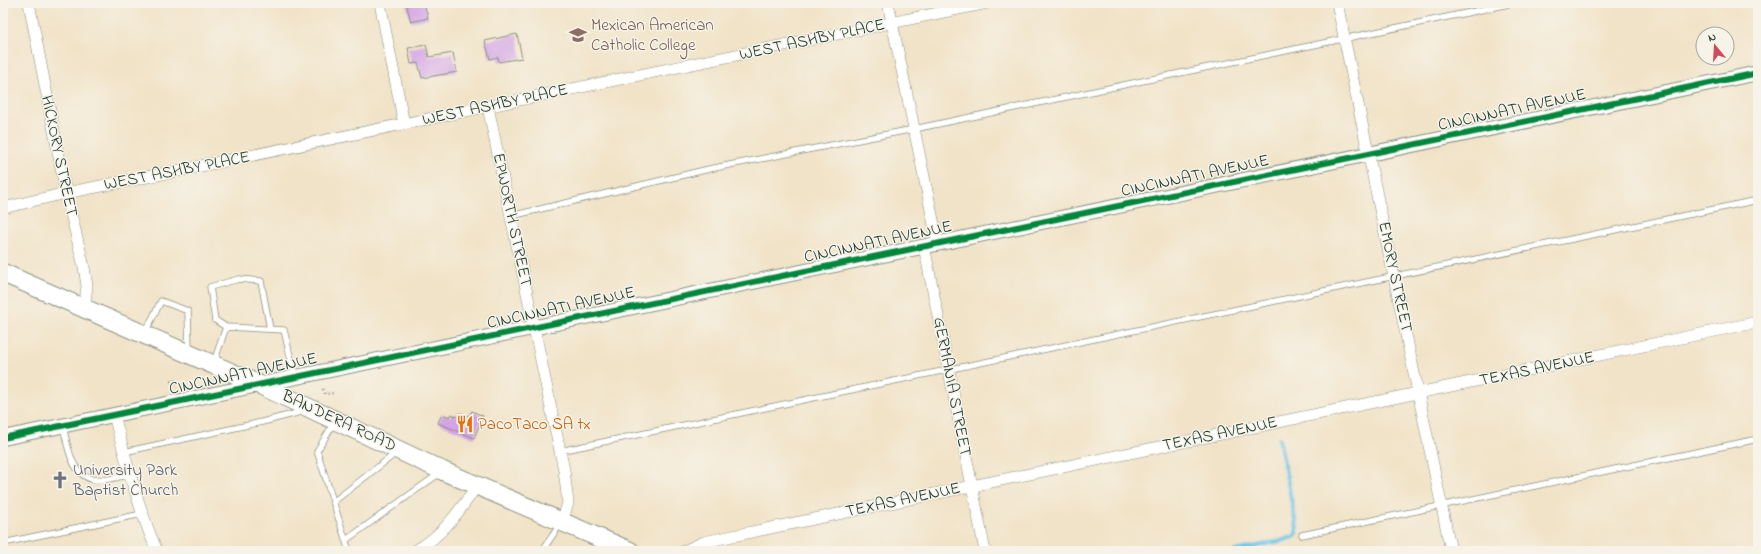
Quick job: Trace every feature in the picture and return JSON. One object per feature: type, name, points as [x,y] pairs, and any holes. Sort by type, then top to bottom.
[{"type":"main road","name":"BANDERA ROAD","points":[[3,273],[260,385],[443,471],[630,551]]},
{"type":"street","name":"HICKORY STREET","points":[[29,3],[66,193],[84,267],[87,286],[84,309]]},
{"type":"street","points":[[380,3],[404,124]]},
{"type":"street","points":[[888,3],[938,244]]},
{"type":"street","name":"WEST ASHBY PLACE","points":[[3,208],[66,193],[986,3]]},
{"type":"street","name":"EMORY STREET","points":[[1338,3],[1394,276],[1420,393],[1451,551]]},
{"type":"street","name":"CINCINNATI AVENUE","points":[[3,438],[1758,73]]},
{"type":"street","name":"EPWORTH STREET","points":[[488,107],[568,493],[568,503],[562,522]]},
{"type":"street","name":"GERMANIA STREET","points":[[924,246],[985,551]]},
{"type":"street","name":"TEXAS AVENUE","points":[[684,551],[704,542],[1758,322]]},
{"type":"street","points":[[114,416],[142,514],[157,551]]},
{"type":"street","points":[[415,551],[428,543],[447,526],[460,512],[477,485]]},
{"type":"lane","points":[[511,216],[709,169],[914,129],[1514,3]]},
{"type":"lane","points":[[560,451],[1758,200]]},
{"type":"lane","points":[[270,329],[261,280],[239,279],[210,288],[215,320],[226,327],[284,330],[295,378]]},
{"type":"lane","points":[[144,335],[161,300],[188,311],[189,354]]},
{"type":"lane","points":[[214,365],[226,327]]},
{"type":"lane","points":[[124,452],[262,422],[312,409]]},
{"type":"lane","points":[[336,420],[317,451],[349,551]]},
{"type":"lane","points":[[63,426],[72,462],[82,474],[88,478],[98,480],[130,475]]},
{"type":"lane","points":[[1302,535],[1758,439]]},
{"type":"lane","points":[[333,502],[400,450]]},
{"type":"lane","points":[[346,540],[443,471]]},
{"type":"lane","points":[[3,543],[142,514]]},
{"type":"lane","points":[[542,551],[562,522]]},
{"type":"path","points":[[170,381],[179,380]]},
{"type":"path","points":[[175,381],[178,384]]},
{"type":"path","points":[[323,389],[325,394],[336,393]]},
{"type":"building","points":[[406,3],[424,3],[428,18],[411,22]]},
{"type":"building","points":[[517,34],[522,58],[499,62],[498,57],[490,59],[485,41]]},
{"type":"building","points":[[426,45],[429,57],[453,53],[457,72],[422,78],[418,63],[411,64],[408,48]]},
{"type":"building","points":[[472,411],[483,416],[474,438],[438,423],[442,414],[450,417],[451,414],[458,417],[459,413],[470,416]]},
{"type":"waterway","points":[[1235,551],[1284,540],[1295,536],[1297,529],[1279,438]]},
{"type":"cycle path","points":[[3,438],[1758,73]]},
{"type":"place","name":"Mexican American Catholic College","points":[[578,35]]},
{"type":"place","name":"PacoTaco SA tx","points":[[465,424]]},
{"type":"place","name":"University Park Baptist Church","points":[[60,480]]}]
